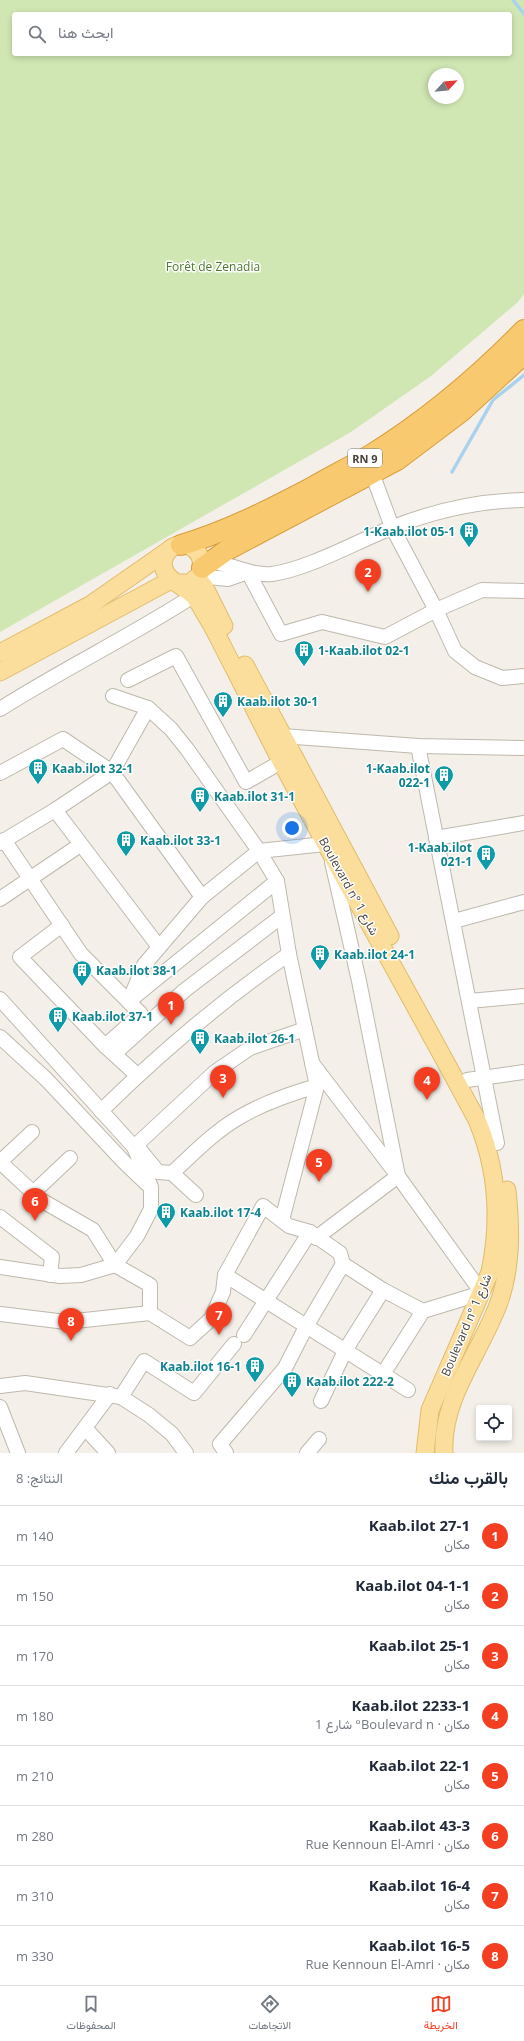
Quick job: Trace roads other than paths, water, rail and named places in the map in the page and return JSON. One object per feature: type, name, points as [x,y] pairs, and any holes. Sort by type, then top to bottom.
[{"type":"highway","name":"RN 9","points":[[175,548],[241,523],[291,499],[369,456],[419,422],[458,392],[491,364],[524,330]]},
{"type":"highway","name":"RN 9","points":[[202,569],[227,550],[397,460],[429,437],[490,386],[524,354]]},
{"type":"main road","points":[[0,672],[173,581],[189,583],[202,569],[200,556],[192,547],[175,548],[164,562],[164,568],[173,581]]},
{"type":"main road","name":"RN 9","points":[[0,653],[90,605],[175,548]]},
{"type":"main road","name":"Boulevard n° شارع 1","points":[[202,569],[204,586],[282,736],[466,1080],[496,1143],[507,1190],[509,1214],[508,1266],[498,1305],[453,1402],[446,1424],[444,1453]]},
{"type":"main road","name":"Boulevard n° شارع 1","points":[[173,581],[194,596],[209,620],[281,762],[327,848],[414,1002],[477,1120],[489,1153],[496,1190],[497,1214],[494,1250],[490,1272],[430,1410],[425,1453]]},
{"type":"street","points":[[372,473],[392,527],[436,610],[455,651],[475,667],[502,678],[524,676]]},
{"type":"street","points":[[202,569],[271,574],[301,566],[392,527],[466,505],[498,500],[524,500]]},
{"type":"street","points":[[202,569],[228,579],[248,572]]},
{"type":"street","points":[[248,572],[281,634],[322,622],[384,637],[436,610],[482,590],[524,591]]},
{"type":"street","points":[[0,709],[46,680],[168,613],[194,596]]},
{"type":"street","points":[[128,680],[176,656],[246,782],[281,762]]},
{"type":"street","points":[[113,696],[148,708],[171,729],[187,749],[259,851],[277,881],[289,954],[317,1086],[282,1220]]},
{"type":"street","points":[[110,1050],[141,1014],[81,954],[30,878],[2,841],[55,810],[112,772],[148,708]]},
{"type":"street","points":[[282,736],[418,746],[524,748]]},
{"type":"street","points":[[0,773],[63,739],[112,772],[202,897]]},
{"type":"street","points":[[418,746],[485,1078],[496,1143]]},
{"type":"street","points":[[55,810],[80,845],[159,947]]},
{"type":"street","points":[[436,838],[524,823]]},
{"type":"street","points":[[0,899],[80,845]]},
{"type":"street","points":[[129,1002],[144,965],[202,897],[259,851],[327,848],[359,981],[398,1176]]},
{"type":"street","points":[[129,1002],[277,881]]},
{"type":"street","points":[[454,921],[524,902]]},
{"type":"street","points":[[110,1050],[185,990],[282,916]]},
{"type":"street","points":[[62,926],[20,957],[110,1050],[137,1075]]},
{"type":"street","points":[[101,1111],[137,1075],[194,1024],[240,988],[289,954]]},
{"type":"street","points":[[469,1001],[524,996]]},
{"type":"street","points":[[0,999],[158,1172],[172,1173],[196,1195]]},
{"type":"street","points":[[135,1147],[221,1068],[250,1048],[305,1029]]},
{"type":"street","points":[[0,1037],[46,1079],[124,1162],[151,1187]]},
{"type":"street","points":[[312,1063],[398,1176],[482,1293],[423,1311],[383,1374]]},
{"type":"street","points":[[466,1080],[524,1072]]},
{"type":"street","points":[[172,1173],[213,1137],[237,1119],[287,1094],[317,1086]]},
{"type":"street","points":[[32,1132],[0,1162],[41,1200],[93,1230],[115,1265],[150,1285],[150,1314]]},
{"type":"street","points":[[0,1267],[50,1275],[81,1275],[115,1265],[137,1236],[150,1209],[151,1187],[135,1147]]},
{"type":"street","points":[[33,1193],[70,1158]]},
{"type":"street","points":[[66,1453],[85,1428],[116,1395],[144,1361],[194,1393],[239,1340],[313,1235],[398,1176]]},
{"type":"street","points":[[0,1314],[66,1322],[150,1314],[190,1338],[212,1319],[223,1292],[226,1275],[263,1206],[289,1226],[313,1235],[340,1253],[343,1264],[383,1290],[423,1311]]},
{"type":"street","points":[[2,1221],[52,1257],[50,1275]]},
{"type":"street","points":[[226,1453],[220,1444],[285,1368],[307,1325],[343,1264]]},
{"type":"street","points":[[226,1275],[346,1349],[408,1390]]},
{"type":"street","points":[[321,1400],[346,1349],[383,1290]]},
{"type":"street","points":[[0,1386],[25,1383],[116,1395],[149,1415],[172,1434],[186,1453]]},
{"type":"street","points":[[0,1407],[18,1453]]},
{"type":"street","points":[[85,1428],[108,1453]]},
{"type":"street","points":[[307,1453],[319,1438]]},
{"type":"waterway","points":[[513,0],[524,14]]},
{"type":"waterway","points":[[452,472],[493,400],[524,375]]},
{"type":"place","name":"1-Kaab.ilot 05-1","points":[[469,548]]},
{"type":"place","name":"1-Kaab.ilot 04-1","points":[[368,592]]},
{"type":"place","name":"1-Kaab.ilot 02-1","points":[[304,667]]},
{"type":"place","name":"Kaab.ilot 30-1","points":[[223,718]]},
{"type":"place","name":"Kaab.ilot 32-1","points":[[38,785]]},
{"type":"place","name":"1-Kaab.ilot 022-1","points":[[444,792]]},
{"type":"place","name":"Kaab.ilot 31-1","points":[[200,813]]},
{"type":"place","name":"Kaab.ilot 33-1","points":[[126,857]]},
{"type":"place","name":"1-Kaab.ilot 021-1","points":[[486,871]]},
{"type":"place","name":"Kaab.ilot 24-1","points":[[320,971]]},
{"type":"place","name":"Kaab.ilot 38-1","points":[[82,987]]},
{"type":"place","name":"Kaab.ilot 27-1","points":[[171,1025]]},
{"type":"place","name":"Kaab.ilot 37-1","points":[[58,1033]]},
{"type":"place","name":"Kaab.ilot 26-1","points":[[200,1055]]},
{"type":"place","name":"Kaab.ilot 25-1","points":[[223,1098]]},
{"type":"place","name":"Kaab.ilot 2233-1","points":[[427,1100]]},
{"type":"place","name":"Kaab.ilot 22-1","points":[[319,1182]]},
{"type":"place","name":"Kaab.ilot 43-3","points":[[35,1221]]},
{"type":"place","name":"Kaab.ilot 17-4","points":[[166,1229]]},
{"type":"place","name":"Kaab.ilot 16-4","points":[[219,1335]]},
{"type":"place","name":"Kaab.ilot 16-5","points":[[71,1341]]},
{"type":"place","name":"Kaab.ilot 16-1","points":[[255,1383]]},
{"type":"place","name":"Kaab.ilot 222-2","points":[[292,1398]]},
{"type":"park label","name":"Forêt de Zenadia","points":[[213,266]]}]
